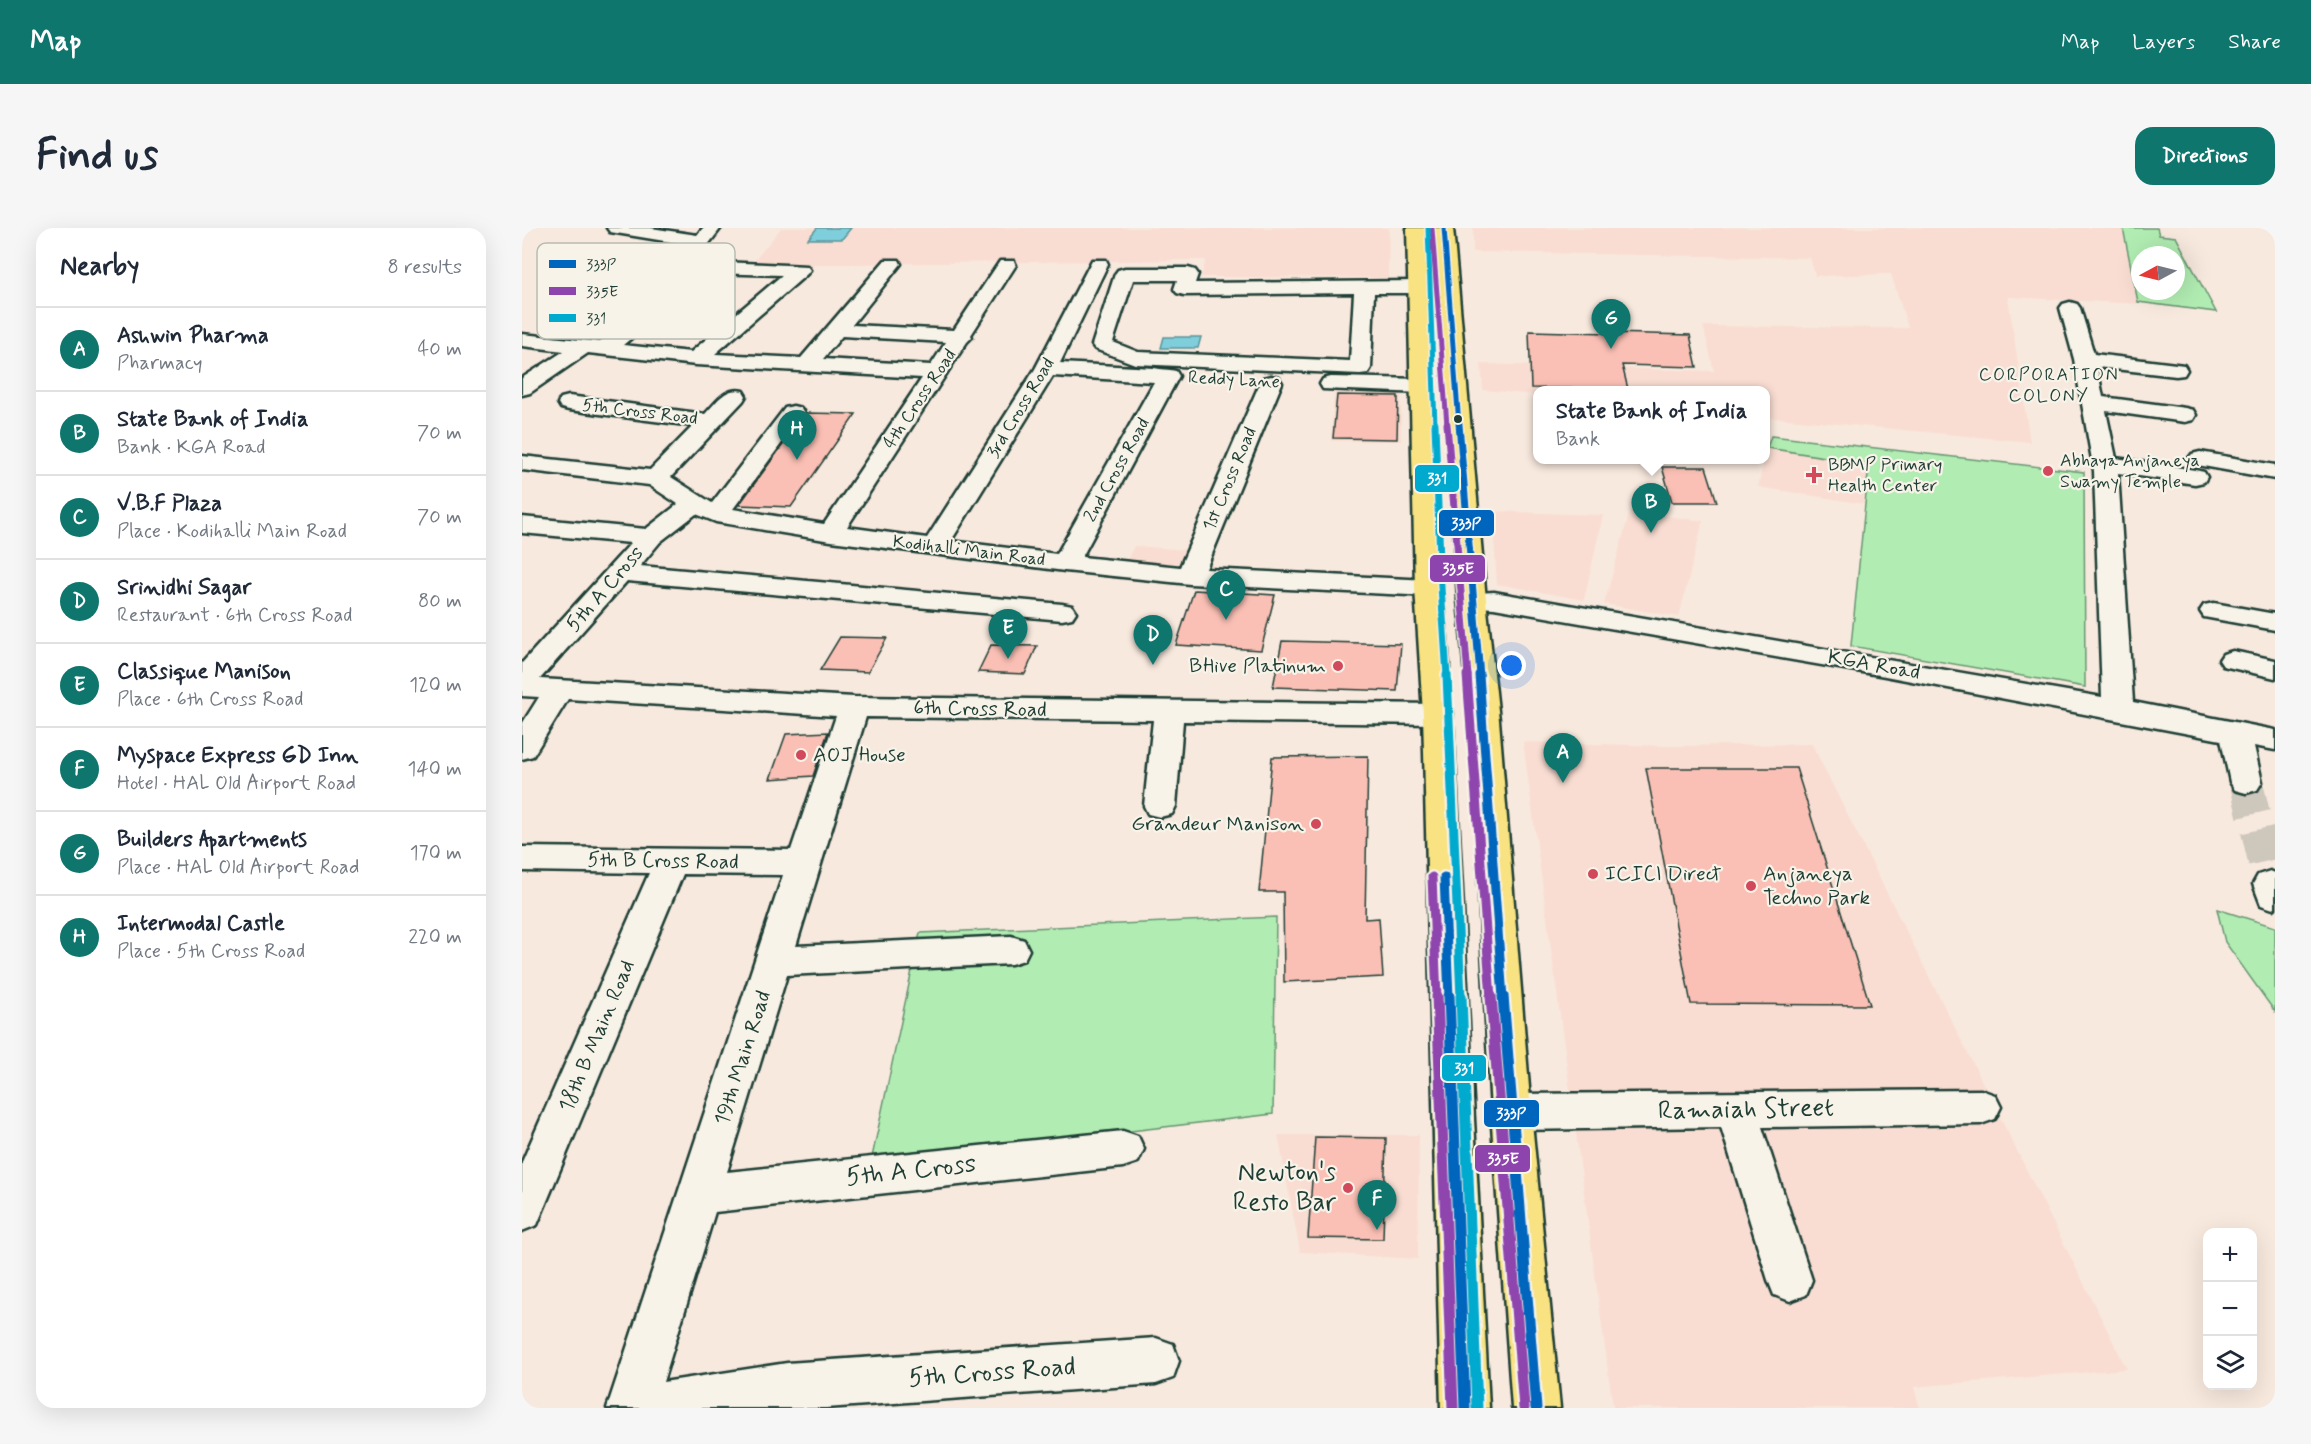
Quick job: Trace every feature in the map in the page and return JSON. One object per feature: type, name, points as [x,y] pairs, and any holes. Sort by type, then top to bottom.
[{"type":"main road","points":[[1416,228],[1429,588],[1438,714],[1465,1408]]},
{"type":"main road","points":[[1444,228],[1472,600],[1484,720],[1511,1112],[1536,1408]]},
{"type":"street","points":[[616,228],[706,234]]},
{"type":"street","points":[[807,365],[892,264]]},
{"type":"street","name":"4th Cross Road","points":[[831,533],[1007,266]]},
{"type":"street","points":[[735,268],[800,270],[735,325]]},
{"type":"street","name":"3rd Cross Road","points":[[935,546],[1102,275],[1109,275],[1121,269],[1163,268],[1174,274]]},
{"type":"street","points":[[1364,288],[1360,369],[1135,358],[1102,345],[1125,274],[1188,274],[1184,289],[1418,287]]},
{"type":"street","points":[[2070,308],[2085,359],[2104,464],[2118,708]]},
{"type":"street","points":[[837,330],[962,337]]},
{"type":"street","points":[[1352,375],[1373,373],[1382,354],[1362,335]]},
{"type":"street","points":[[522,388],[607,339]]},
{"type":"street","points":[[696,358],[718,339]]},
{"type":"street","points":[[522,340],[696,358],[938,372]]},
{"type":"street","points":[[2085,359],[2176,370]]},
{"type":"street","name":"Reddy Lane","points":[[1046,369],[1271,382],[1423,386]]},
{"type":"street","name":"2nd Cross Road","points":[[1065,563],[1168,376]]},
{"type":"street","name":"1st Cross Road","points":[[1190,576],[1271,382]]},
{"type":"street","name":"5th Cross Road","points":[[656,478],[735,396]]},
{"type":"street","points":[[2093,402],[2184,415]]},
{"type":"street","name":"5th Cross Road","points":[[569,403],[710,421]]},
{"type":"street","points":[[705,509],[793,413]]},
{"type":"street","name":"Kodihalli Main Road","points":[[522,463],[656,478],[705,509],[831,533],[1065,563],[1190,576],[1429,588]]},
{"type":"street","points":[[2104,464],[2275,472]]},
{"type":"street","name":"5th A Cross","points":[[522,681],[651,537],[705,509]]},
{"type":"street","points":[[522,525],[651,537]]},
{"type":"street","points":[[621,572],[1062,612]]},
{"type":"street","name":"KGA Road","points":[[1472,600],[1505,601],[2118,708],[2254,736]]},
{"type":"street","points":[[2214,611],[2275,622]]},
{"type":"street","points":[[2233,660],[2275,669]]},
{"type":"street","name":"6th Cross Road","points":[[522,687],[854,707],[1438,714]]},
{"type":"street","points":[[522,749],[560,689]]},
{"type":"street","name":"19th Main Road","points":[[631,1408],[854,707]]},
{"type":"street","points":[[1160,806],[1169,711]]},
{"type":"street","points":[[2254,736],[2255,784]]},
{"type":"street","name":"5th B Cross Road","points":[[522,859],[804,863]]},
{"type":"street","name":"18th B Main Road","points":[[522,1210],[671,862]]},
{"type":"street","points":[[774,961],[1011,950]]},
{"type":"street","name":"Ramaiah Street","points":[[1511,1112],[1981,1107]]},
{"type":"street","points":[[1736,1110],[1790,1280]]},
{"type":"street","name":"5th A Cross","points":[[698,1194],[1123,1149]]},
{"type":"street","name":"5th Cross Road","points":[[649,1408],[784,1398],[1156,1361]]},
{"type":"shaded area","points":[[781,228],[1389,228],[1388,278],[1201,277],[1206,260],[751,265]]},
{"type":"shaded area","points":[[1473,228],[2123,228],[2131,269],[2131,300],[2137,300],[2138,304],[2008,297],[2030,442],[1770,417],[1770,386],[1533,386],[1533,395],[1483,390],[1481,364],[1714,371],[1703,326],[1908,328],[1891,274],[1815,276],[1810,258],[1473,252]]},
{"type":"shaded area","points":[[1334,392],[1401,393],[1401,441],[1331,441]]},
{"type":"shaded area","name":"BBMP Primary Health Center","points":[[1770,448],[1870,464],[1864,504],[1758,487],[1763,464],[1770,464]]},
{"type":"shaded area","points":[[1492,511],[1603,515],[1584,600],[1497,584]]},
{"type":"shaded area","points":[[1630,511],[1703,521],[1679,617],[1604,604]]},
{"type":"shaded area","points":[[1134,546],[1189,550],[1183,564],[1127,560]]},
{"type":"shaded area","points":[[1523,742],[1671,746],[1812,744],[2127,1369],[1914,1387],[1920,1408],[1613,1408]]},
{"type":"shaded area","points":[[1278,1135],[1419,1135],[1418,1259],[1300,1252]]},
{"type":"green space","points":[[2123,228],[2157,228],[2159,235],[2176,237],[2181,246],[2131,246],[2131,267]]},
{"type":"green space","points":[[2185,254],[2216,312],[2138,302],[2138,300],[2185,300]]},
{"type":"green space","points":[[1771,436],[2084,472],[2085,687],[1851,646],[1869,464],[1770,448]]},
{"type":"green space","points":[[2217,909],[2275,927],[2275,1012],[2225,942]]},
{"type":"green space","points":[[1276,917],[1273,1114],[871,1162],[920,933]]},
{"type":"water","points":[[817,228],[851,228],[842,239],[808,239]]},
{"type":"water","points":[[1164,337],[1201,337],[1198,348],[1161,348]]},
{"type":"building","points":[[1529,331],[1690,335],[1697,367],[1622,365],[1627,386],[1533,386],[1531,388]]},
{"type":"building","points":[[1337,395],[1398,396],[1397,439],[1333,438]]},
{"type":"building","points":[[806,413],[856,414],[791,507],[739,505]]},
{"type":"building","points":[[1662,467],[1706,467],[1717,502],[1672,502]]},
{"type":"building","points":[[1194,590],[1275,595],[1261,650],[1176,645]]},
{"type":"building","points":[[840,637],[887,638],[868,672],[820,670]]},
{"type":"building","name":"BHive Platinum","points":[[1282,641],[1401,644],[1397,691],[1273,687]]},
{"type":"building","points":[[991,645],[1037,646],[1025,674],[978,672]]},
{"type":"building","name":"AOJ House","points":[[828,732],[813,776],[770,779],[786,734]]},
{"type":"building","name":"Grandeur Manison","points":[[1368,756],[1365,919],[1379,918],[1383,977],[1284,982],[1283,892],[1259,892],[1272,757]]},
{"type":"building","name":"Anjaneya Techno Park","points":[[1646,768],[1796,768],[1870,1005],[1691,1004]]},
{"type":"building","name":"Newton's Resto Bar","points":[[1315,1137],[1386,1138],[1383,1239],[1308,1238]]},
{"type":"tunnel","points":[[2246,782],[2270,884]]},
{"type":"transit line","name":"331","points":[[1428,228],[1441,587],[1450,714],[1477,1408]]},
{"type":"transit line","name":"333P","points":[[1444,228],[1472,600],[1484,720],[1511,1112],[1536,1408]]},
{"type":"transit line","name":"335E","points":[[1432,229],[1460,601],[1472,721],[1499,1113],[1524,1408]]},
{"type":"transit line","name":"335E","points":[[1432,877],[1453,1408]]},
{"type":"transit line","name":"333P","points":[[1444,877],[1465,1408]]},
{"type":"place","name":"Builders Apartments","points":[[1611,349]]},
{"type":"place","name":"Intermodal Castle","points":[[797,460]]},
{"type":"place","name":"Abhaya Anjaneya Swamy Temple","points":[[2048,471]]},
{"type":"place","name":"BBMP Primary Health Center","points":[[1814,475]]},
{"type":"place","name":"State Bank of India","points":[[1651,533]]},
{"type":"place","name":"V.B.F Plaza","points":[[1226,620]]},
{"type":"place","name":"Classique Manison","points":[[1008,659]]},
{"type":"place","name":"Srinidhi Sagar","points":[[1153,665]]},
{"type":"place","name":"BHive Platinum","points":[[1338,666]]},
{"type":"place","name":"AOJ House","points":[[801,755]]},
{"type":"place","name":"Ashwin Pharma","points":[[1563,783]]},
{"type":"place","name":"Grandeur Manison","points":[[1316,824]]},
{"type":"place","name":"ICICI Direct","points":[[1593,874]]},
{"type":"place","name":"Anjaneya Techno Park","points":[[1751,886]]},
{"type":"place","name":"Newton's Resto Bar","points":[[1348,1188]]},
{"type":"place","name":"Myspace Express GD Inn","points":[[1377,1230]]},
{"type":"district","name":"CORPORATION COLONY","points":[[2049,385]]}]
